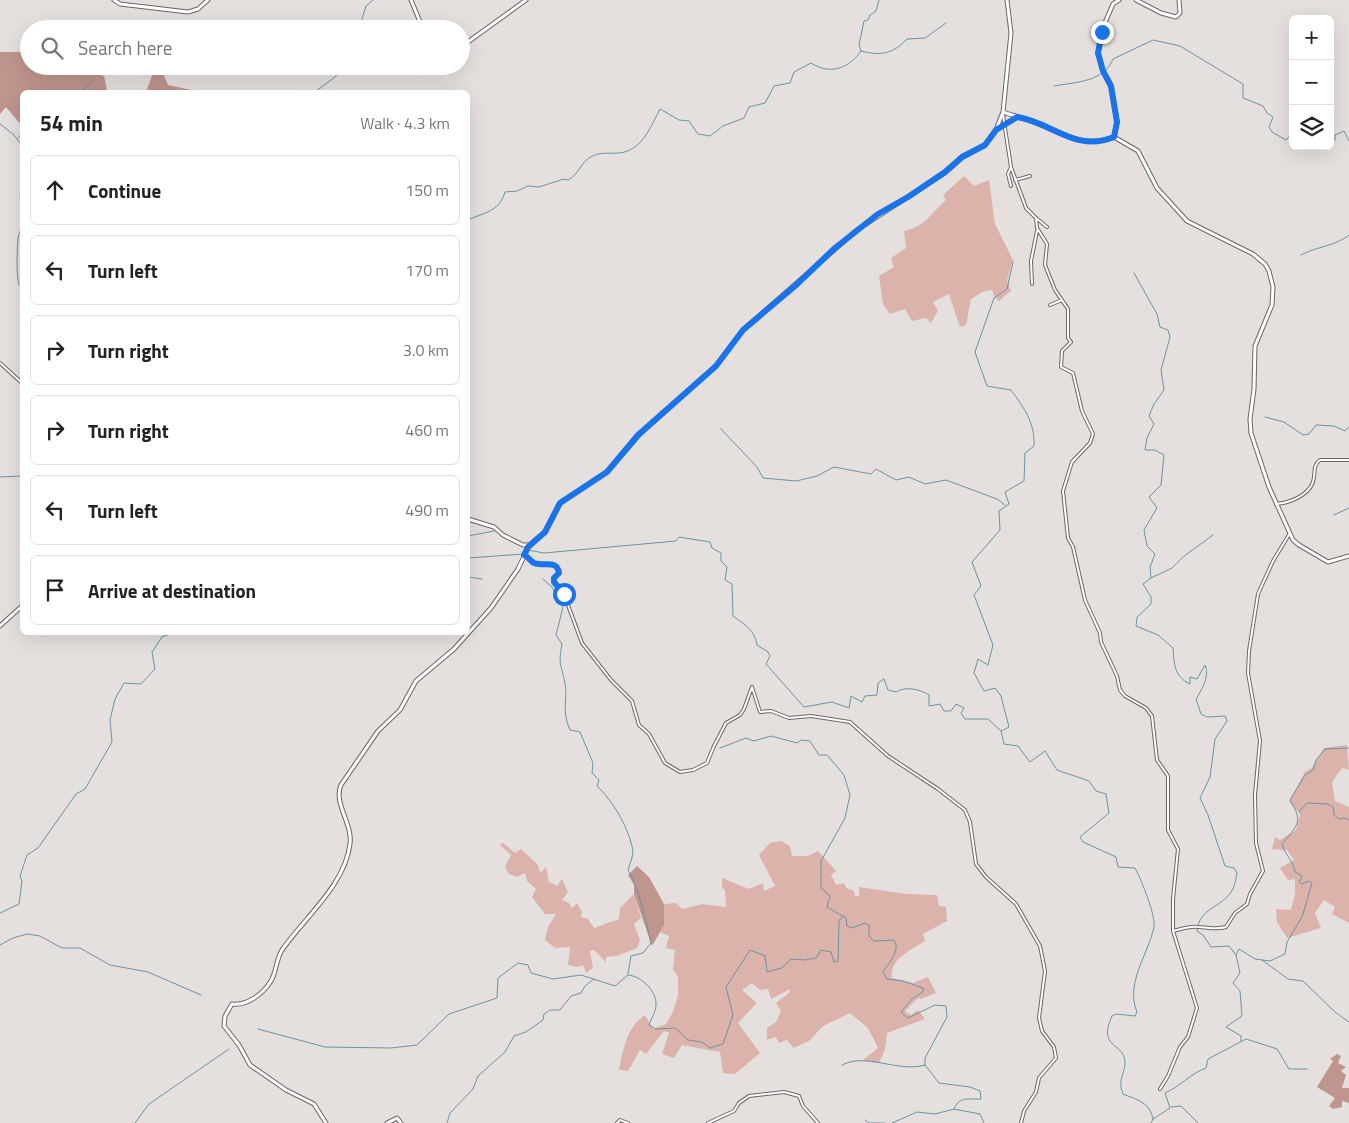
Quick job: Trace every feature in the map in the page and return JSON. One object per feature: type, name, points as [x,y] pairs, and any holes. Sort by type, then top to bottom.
[{"type":"street","points":[[114,0],[120,4],[188,12],[198,9],[208,0]]},
{"type":"street","points":[[411,0],[419,20]]},
{"type":"street","points":[[470,40],[526,0]]},
{"type":"street","points":[[1007,0],[1011,33],[1003,112],[1010,167],[1026,208],[1047,227]]},
{"type":"street","points":[[1114,137],[1117,122],[1111,86],[1103,73],[1098,47],[1113,4],[1119,0]]},
{"type":"street","points":[[1136,0],[1161,13],[1176,17],[1180,13],[1179,0]]},
{"type":"street","points":[[1003,112],[1078,140],[1091,141],[1114,137],[1138,152],[1159,191],[1187,221],[1254,254],[1265,264],[1273,287],[1272,305],[1255,346],[1250,428],[1276,504],[1290,533],[1299,546],[1328,562],[1349,556]]},
{"type":"street","points":[[470,632],[487,613],[518,569],[530,545],[545,532],[560,503],[607,472],[638,435],[716,366],[743,330],[795,286],[835,248],[878,214],[908,197],[945,172],[962,157],[985,145],[996,130],[1003,112]]},
{"type":"street","points":[[996,130],[1017,117]]},
{"type":"street","points":[[1010,167],[1008,174],[1011,186]]},
{"type":"street","points":[[1015,180],[1030,176]]},
{"type":"street","points":[[1032,284],[1032,261],[1037,228],[1036,218]]},
{"type":"street","points":[[1037,228],[1046,244],[1045,265],[1068,309],[1068,338],[1070,342],[1062,351],[1061,367],[1073,373],[1082,411],[1093,434],[1090,443],[1072,462],[1063,491],[1068,538],[1073,547],[1085,600],[1100,633],[1101,642],[1117,676],[1120,690],[1125,696],[1140,703],[1152,716],[1158,760],[1168,778],[1168,830],[1178,849],[1172,899],[1173,931],[1196,1008],[1188,1037],[1180,1047],[1168,1076],[1160,1089]]},
{"type":"street","points":[[1050,305],[1062,300]]},
{"type":"street","points":[[0,363],[20,382]]},
{"type":"street","points":[[1276,504],[1296,499],[1306,491],[1313,482],[1316,464],[1320,460],[1349,460]]},
{"type":"street","points":[[470,520],[494,527],[503,535],[523,545],[530,545]]},
{"type":"street","points":[[1173,931],[1197,926],[1211,926],[1220,929],[1226,927],[1235,913],[1247,904],[1250,894],[1263,870],[1256,834],[1255,795],[1260,741],[1248,673],[1249,652],[1258,594],[1273,561],[1290,533]]},
{"type":"street","points":[[524,555],[536,563],[555,564],[558,567],[559,573],[554,578],[554,582],[565,596],[582,642],[611,680],[632,701],[639,725],[649,734],[662,758],[672,768],[683,772],[707,763],[726,724],[740,715],[744,709],[752,687],[760,712],[771,711],[789,718],[811,716],[850,722],[888,756],[938,789],[952,802],[959,804],[969,818],[975,862],[986,877],[1016,904],[1038,942],[1045,967],[1039,1018],[1042,1031],[1054,1047],[1056,1058],[1039,1078],[1035,1094],[1024,1111],[1021,1123]]},
{"type":"street","points":[[0,626],[20,608]]},
{"type":"street","points":[[326,1123],[314,1104],[286,1090],[252,1066],[239,1045],[225,1028],[224,1019],[232,1004],[244,1004],[255,998],[270,982],[282,950],[340,873],[348,853],[351,837],[338,794],[340,788],[378,731],[400,710],[410,689],[421,675],[454,649],[467,635]]},
{"type":"street","points":[[708,1123],[734,1111],[738,1103],[749,1096],[784,1092],[799,1096],[803,1106],[818,1123]]},
{"type":"street","points":[[387,1123],[397,1118],[401,1123]]},
{"type":"street","points":[[617,1123],[620,1120],[628,1123]]},
{"type":"shaded area","points":[[0,52],[20,52],[20,75],[104,76],[107,90],[20,90],[20,124],[6,107],[0,114]]},
{"type":"shaded area","points":[[152,75],[164,75],[168,85],[191,90],[147,90]]},
{"type":"shaded area","points":[[964,176],[974,186],[989,180],[995,224],[1013,260],[1007,280],[1011,291],[999,301],[994,296],[992,290],[982,292],[971,299],[966,325],[960,327],[949,294],[933,302],[938,311],[931,323],[926,318],[912,321],[905,309],[890,314],[883,304],[879,276],[894,267],[891,258],[906,248],[904,231],[923,223],[946,200],[943,195]]},
{"type":"shaded area","points":[[1347,745],[1349,770],[1342,768],[1332,782],[1335,801],[1349,807],[1349,923],[1332,914],[1335,907],[1324,900],[1315,913],[1321,928],[1287,938],[1277,922],[1276,909],[1291,910],[1295,894],[1295,879],[1288,880],[1280,868],[1294,860],[1287,850],[1272,849],[1275,837],[1280,840],[1296,830],[1300,814],[1289,802],[1305,772],[1312,768],[1324,748]]},
{"type":"shaded area","points":[[781,841],[790,846],[792,856],[808,856],[818,851],[836,871],[831,875],[836,885],[844,883],[846,888],[854,891],[855,896],[859,896],[859,887],[906,894],[937,895],[939,906],[946,907],[947,921],[923,934],[925,941],[897,960],[892,971],[892,978],[913,983],[928,977],[936,993],[921,999],[918,998],[905,1011],[911,1015],[918,1010],[925,1019],[887,1033],[885,1049],[879,1063],[862,1061],[878,1048],[868,1028],[850,1013],[823,1026],[809,1041],[794,1048],[787,1040],[779,1043],[776,1037],[767,1040],[767,1028],[776,1022],[781,1011],[776,1003],[789,993],[790,989],[771,999],[768,989],[760,990],[752,983],[742,990],[757,1003],[738,1023],[760,1053],[735,1074],[723,1073],[720,1052],[682,1045],[674,1058],[662,1054],[669,1033],[664,1031],[646,1054],[640,1050],[628,1071],[619,1070],[624,1047],[634,1026],[645,1015],[653,1029],[666,1024],[673,1012],[678,995],[678,977],[673,969],[675,950],[666,948],[669,936],[660,932],[664,925],[664,904],[676,903],[682,909],[702,904],[726,907],[722,878],[749,889],[763,883],[764,891],[775,886],[759,855],[770,843]]},
{"type":"shaded area","points":[[503,843],[515,853],[521,849],[538,865],[540,873],[546,867],[549,882],[557,886],[562,879],[568,892],[562,900],[569,903],[572,908],[577,903],[582,912],[581,917],[588,919],[594,928],[619,919],[620,908],[634,894],[641,918],[634,924],[640,940],[637,948],[617,956],[606,957],[606,962],[594,950],[590,951],[593,968],[586,973],[583,965],[577,967],[568,965],[570,947],[555,948],[545,940],[548,927],[556,914],[545,914],[532,897],[536,889],[527,881],[525,873],[517,877],[509,874],[505,867],[511,855],[500,845]]},
{"type":"shaded area","points":[[637,866],[649,877],[664,904],[664,925],[652,946],[634,894],[634,885],[628,875]]},
{"type":"shaded area","points":[[1337,1054],[1341,1056],[1338,1063],[1346,1067],[1341,1071],[1346,1075],[1342,1088],[1349,1088],[1349,1103],[1342,1101],[1342,1107],[1333,1109],[1329,1106],[1335,1098],[1317,1087],[1333,1061],[1330,1059]]},
{"type":"waterway","points":[[362,20],[366,6],[373,0]]},
{"type":"waterway","points":[[861,51],[859,45],[864,21],[868,20],[870,15],[876,11],[879,0]]},
{"type":"waterway","points":[[470,219],[495,208],[505,192],[517,191],[528,186],[539,187],[564,179],[568,180],[586,160],[593,156],[619,153],[634,148],[645,137],[660,109],[679,120],[689,121],[698,134],[710,136],[723,126],[744,118],[749,107],[765,103],[774,86],[790,83],[794,72],[811,63],[825,69],[845,66],[861,51],[875,53],[892,51],[907,39],[925,38],[946,23]]},
{"type":"waterway","points":[[1054,86],[1080,82],[1096,77],[1109,67],[1113,59],[1153,40],[1180,46],[1243,84],[1243,98],[1263,106],[1267,113],[1273,117],[1269,127],[1272,132],[1286,140],[1289,137]]},
{"type":"waterway","points":[[318,90],[337,75]]},
{"type":"waterway","points":[[83,90],[94,80]]},
{"type":"waterway","points":[[0,124],[14,135],[20,143]]},
{"type":"waterway","points":[[1334,140],[1335,135],[1344,131],[1349,141]]},
{"type":"waterway","points":[[19,285],[17,250],[20,232]]},
{"type":"waterway","points":[[1301,255],[1337,242],[1349,235]]},
{"type":"waterway","points":[[1013,262],[1007,289],[994,298],[975,352],[987,386],[1011,390],[1024,409],[1031,422],[1034,446],[1025,453],[1024,481],[1005,492],[1009,504],[999,511],[1000,530],[972,562],[981,586],[974,595],[993,645],[988,665],[978,659],[974,673],[984,691],[995,688],[1001,696],[1009,727],[1001,731],[1004,744],[1018,746],[1030,762],[1045,751],[1057,770],[1089,781],[1096,791],[1106,794],[1109,813],[1080,837],[1083,842],[1116,857],[1118,867],[1135,868],[1150,906],[1154,922],[1151,938],[1139,969],[1134,990],[1137,1012],[1135,1016],[1116,1014],[1112,1016],[1108,1027],[1108,1034],[1109,1040],[1124,1056],[1125,1066],[1121,1081],[1123,1094],[1146,1105],[1153,1119]]},
{"type":"waterway","points":[[1134,273],[1157,314],[1160,327],[1168,330],[1170,337],[1161,370],[1164,390],[1154,404],[1149,416],[1154,424],[1147,438],[1145,450],[1155,450],[1164,455],[1161,485],[1149,497],[1157,508],[1144,530],[1147,546],[1155,554],[1150,567],[1151,578],[1143,584],[1151,597],[1151,604],[1137,617],[1136,626],[1158,635],[1173,648],[1176,669],[1181,678],[1190,684],[1190,677],[1197,679],[1205,665],[1206,678],[1196,699],[1201,714],[1207,717],[1225,716],[1227,721],[1215,739],[1210,777],[1200,798],[1208,815],[1225,866],[1234,868],[1237,873],[1233,889],[1229,895],[1202,917],[1197,931],[1203,935],[1211,947],[1229,946],[1236,955]]},
{"type":"waterway","points":[[1265,417],[1284,422],[1303,435],[1309,434],[1316,425],[1334,426],[1345,431],[1349,427]]},
{"type":"waterway","points":[[720,428],[757,467],[763,478],[796,481],[817,476],[834,467],[871,474],[876,469],[896,480],[909,477],[925,484],[946,480],[997,499],[1005,505]]},
{"type":"waterway","points":[[0,477],[20,476]]},
{"type":"waterway","points":[[1334,515],[1349,508]]},
{"type":"waterway","points":[[470,536],[494,531]]},
{"type":"waterway","points":[[1151,578],[1172,568],[1183,557],[1213,535]]},
{"type":"waterway","points":[[528,550],[544,553],[676,541],[679,537],[710,542],[712,548],[721,553],[721,561],[727,567],[725,580],[732,584],[733,616],[751,631],[757,645],[768,652],[770,656],[766,664],[804,707],[832,702],[849,708],[851,696],[862,702],[865,696],[877,695],[878,683],[884,679],[888,690],[896,692],[908,689],[921,691],[929,695],[929,706],[940,704],[944,711],[951,711],[956,704],[964,708],[961,713],[965,719],[988,719],[1001,731]]},
{"type":"waterway","points":[[470,558],[524,554]]},
{"type":"waterway","points":[[470,577],[482,579]]},
{"type":"waterway","points":[[543,579],[552,587],[563,607],[556,635],[562,644],[560,660],[565,683],[567,723],[570,730],[580,732],[593,763],[592,773],[599,780],[597,786],[609,799],[620,816],[628,833],[633,851],[628,870],[639,895],[651,943],[643,953],[631,956],[628,974]]},
{"type":"waterway","points":[[0,913],[19,904],[22,881],[20,876],[27,855],[38,848],[76,794],[85,789],[112,742],[110,720],[115,699],[124,683],[141,684],[155,669],[152,652],[162,637],[167,635]]},
{"type":"waterway","points":[[720,748],[746,738],[754,741],[771,736],[797,743],[801,740],[810,741],[819,755],[827,755],[844,775],[850,795],[845,818],[821,861],[821,888],[830,896],[827,907],[846,918],[847,926],[852,928],[865,923],[869,925],[869,936],[874,941],[894,940],[896,944],[895,952],[883,972],[887,979],[903,981],[923,988],[923,992],[912,999],[901,1012],[908,1018],[935,1005],[946,1006],[947,1017],[925,1058],[925,1065]]},
{"type":"waterway","points":[[1241,1041],[1241,1036],[1226,1027],[1242,1016],[1240,991],[1233,983],[1240,973],[1236,955],[1239,949],[1255,959],[1270,961],[1285,954],[1287,942],[1302,917],[1312,883],[1309,881],[1302,884],[1299,882],[1302,876],[1295,872],[1293,864],[1282,844],[1292,833],[1298,819],[1290,800],[1305,775],[1313,770],[1316,760],[1325,749],[1349,748]]},
{"type":"waterway","points":[[1299,812],[1307,803],[1328,804],[1333,807],[1334,815],[1339,819],[1349,820]]},
{"type":"waterway","points":[[258,1029],[325,1047],[391,1048],[417,1045],[449,1014],[497,998],[498,978],[518,963],[528,965],[531,973],[553,979],[581,975],[615,986],[628,975],[638,978],[647,985],[656,1000],[655,1010],[649,1025],[656,1029],[675,1028],[688,1040],[702,1042],[710,1048],[723,1044],[733,1015],[726,987],[750,950],[765,956],[767,972],[782,968],[791,959],[804,960],[816,958],[821,950],[831,952],[834,962],[838,961],[839,921],[843,916]]},
{"type":"waterway","points":[[0,945],[13,938],[27,934],[40,936],[62,948],[80,948],[110,965],[148,972],[201,995]]},
{"type":"waterway","points":[[1262,960],[1288,979],[1303,981],[1335,1012],[1349,1022]]},
{"type":"waterway","points":[[447,1123],[450,1113],[473,1089],[478,1076],[505,1052],[514,1036],[526,1032],[543,1020],[544,1014],[550,1010],[560,1010],[571,996],[581,993],[585,986],[594,979]]},
{"type":"waterway","points":[[1151,1123],[1153,1119],[1170,1108],[1165,1093],[1206,1068],[1208,1059],[1246,1039],[1277,1049],[1289,1069],[1307,1069]]},
{"type":"waterway","points":[[135,1123],[149,1104],[229,1049]]},
{"type":"waterway","points":[[842,1065],[861,1061],[872,1061],[904,1067],[925,1065],[939,1083],[970,1087],[980,1091],[981,1099],[962,1100],[954,1109]]},
{"type":"waterway","points":[[1171,1107],[1181,1106],[1198,1123]]},
{"type":"waterway","points":[[892,1123],[917,1112],[935,1114],[954,1109],[980,1114],[984,1123]]},
{"type":"waterway","points":[[865,1120],[869,1123],[885,1123]]},
{"type":"route","points":[[564,594],[554,582],[554,578],[559,573],[558,567],[555,564],[536,563],[524,555],[528,547],[545,532],[560,503],[607,472],[638,435],[672,407],[716,366],[743,330],[795,286],[848,237],[878,214],[908,197],[945,172],[962,157],[985,145],[996,130],[1017,117],[1025,118],[1060,135],[1078,140],[1091,141],[1110,139],[1116,136],[1117,122],[1111,86],[1104,74],[1098,53],[1102,32]]}]
